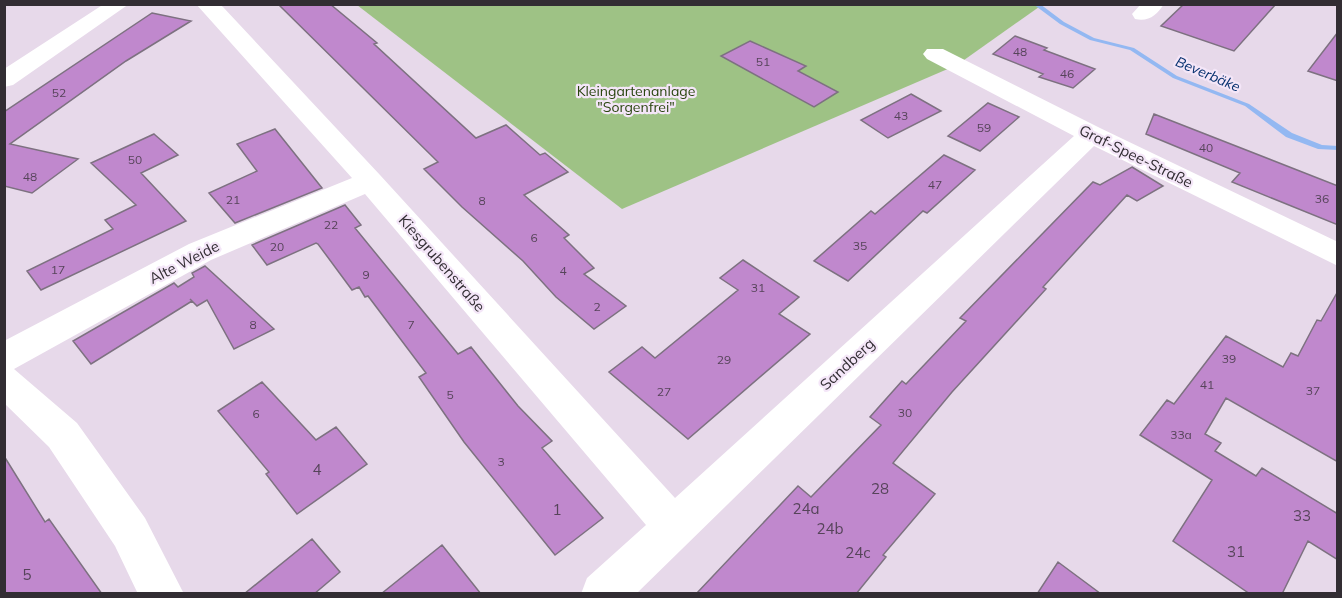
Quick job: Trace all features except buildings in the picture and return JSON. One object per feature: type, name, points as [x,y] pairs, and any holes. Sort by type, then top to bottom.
[{"type":"street","points":[[4,80],[119,4]]},
{"type":"street","name":"Kiesgrubenstraße","points":[[206,4],[370,181],[674,527]]},
{"type":"street","name":"Graf-Spee-Straße","points":[[935,54],[1091,134],[1338,255]]},
{"type":"street","name":"Sandberg","points":[[603,594],[1091,134]]},
{"type":"street","name":"Alte Weide","points":[[4,358],[200,252],[370,181]]},
{"type":"street","points":[[4,380],[63,435],[130,532],[162,594]]},
{"type":"green space","name":"Kleingartenanlage \"Sorgenfrei\"","points":[[1036,4],[1039,7],[957,65],[622,209],[357,5]]},
{"type":"waterway","name":"Beverbäke","points":[[1036,4],[1062,23],[1092,39],[1132,49],[1175,77],[1247,105],[1289,135],[1321,147],[1338,148]]}]
